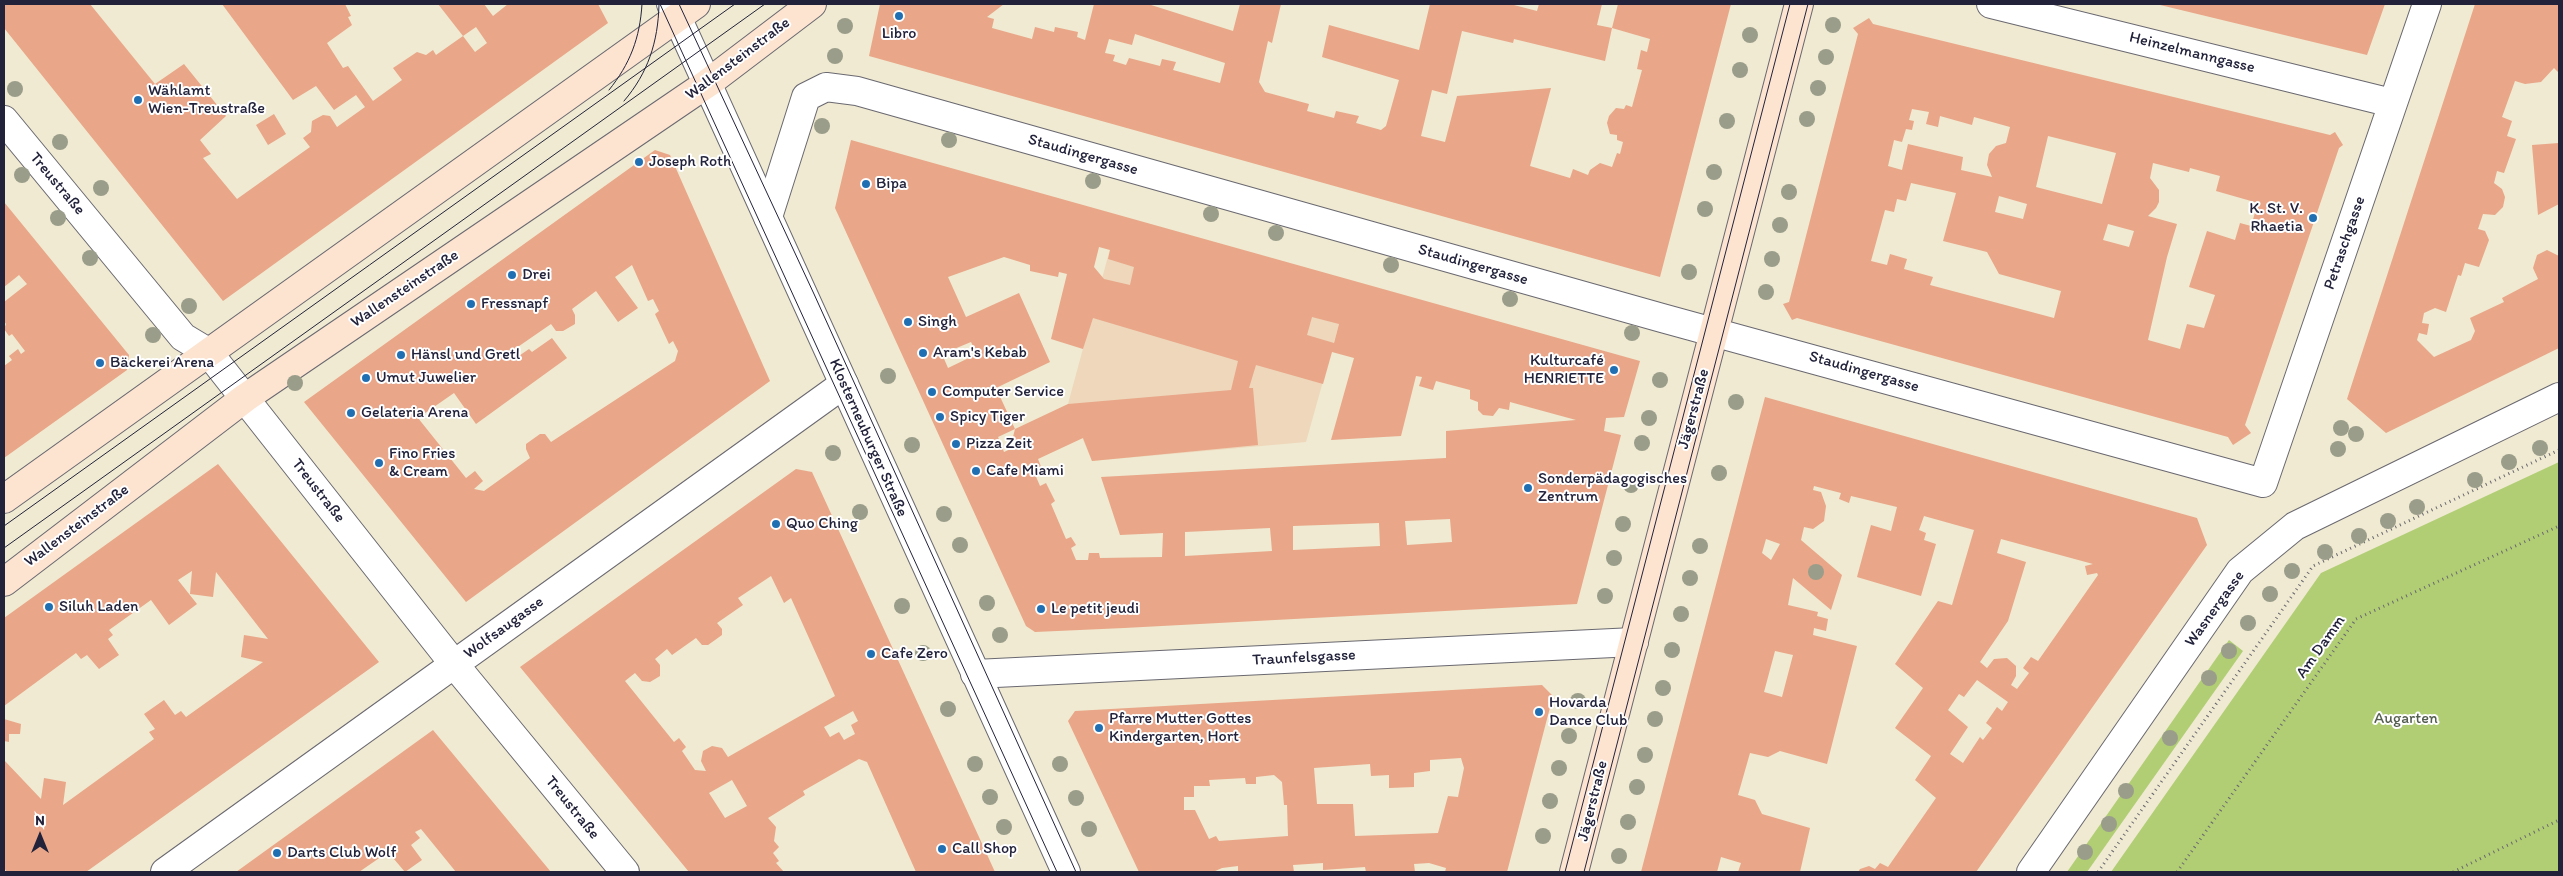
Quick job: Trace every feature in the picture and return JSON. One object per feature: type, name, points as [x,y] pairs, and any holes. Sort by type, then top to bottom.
[{"type":"main road","name":"Wallensteinstraße","points":[[4,582],[245,398],[708,83],[812,4]]},
{"type":"main road","name":"Jägerstraße","points":[[1574,872],[1799,4]]},
{"type":"main road","points":[[4,500],[681,8]]},
{"type":"street","name":"Heinzelmanngasse","points":[[1991,4],[2392,103]]},
{"type":"street","name":"Petraschgasse","points":[[2263,483],[2427,4]]},
{"type":"street","name":"Klosterneuburger Straße","points":[[681,8],[708,83],[1066,872]]},
{"type":"street","name":"Staudingergasse","points":[[768,217],[806,97],[826,87],[858,91],[1662,318],[2263,483]]},
{"type":"street","name":"Treustraße","points":[[4,120],[183,337],[208,352],[454,664],[624,872]]},
{"type":"street","name":"Wolfsaugasse","points":[[165,872],[844,384]]},
{"type":"street","name":"Wasnergasse","points":[[2031,872],[2240,571],[2295,526],[2559,397]]},
{"type":"street","name":"Traunfelsgasse","points":[[975,674],[1634,642]]},
{"type":"path","points":[[2098,872],[2313,566],[2559,450]]},
{"type":"path","name":"Am Damm","points":[[2177,872],[2356,619],[2559,526]]},
{"type":"path","points":[[2453,872],[2559,820]]},
{"type":"shaded area","points":[[1119,216],[1351,281],[1306,442],[1092,461],[1068,404]]},
{"type":"green space","name":"Augarten","points":[[2559,462],[2559,872],[2111,872],[2321,573]]},
{"type":"green space","points":[[2229,640],[2243,651],[2087,872],[2067,872]]},
{"type":"building","points":[[4,4],[90,4],[155,84],[184,64],[226,116],[200,140],[211,154],[203,158],[237,199],[310,147],[303,138],[311,132],[312,121],[323,115],[330,116],[337,127],[365,107],[356,95],[334,110],[316,86],[293,100],[222,4],[345,4],[351,16],[348,17],[352,25],[327,43],[343,68],[348,66],[373,101],[402,80],[393,68],[417,52],[426,55],[433,50],[436,55],[463,36],[438,4],[484,4],[493,16],[508,4],[598,4],[608,23],[223,301],[4,28]],"holes":[[[476,27],[487,43],[475,52],[463,36]]]},
{"type":"building","points":[[880,4],[1004,4],[987,17],[994,19],[992,28],[1032,39],[1035,27],[1054,32],[1055,27],[1078,32],[1077,37],[1085,40],[1094,4],[1148,4],[1233,31],[1240,4],[1281,4],[1272,43],[1268,41],[1259,82],[1265,92],[1309,104],[1307,111],[1334,118],[1336,111],[1359,116],[1356,123],[1381,130],[1386,126],[1399,80],[1322,57],[1329,25],[1419,50],[1430,4],[1510,4],[1537,11],[1539,4],[1602,4],[1597,25],[1612,28],[1618,4],[1731,4],[1660,277],[869,56]],"holes":[[[1612,28],[1650,39],[1647,52],[1641,50],[1637,69],[1642,70],[1632,107],[1626,105],[1624,109],[1616,108],[1609,116],[1607,123],[1610,134],[1617,135],[1617,140],[1623,142],[1620,154],[1617,153],[1612,167],[1600,163],[1590,170],[1588,175],[1573,169],[1570,178],[1530,166],[1551,88],[1457,96],[1445,142],[1421,136],[1432,90],[1447,94],[1462,31],[1513,43],[1514,39],[1605,61]],[[1135,34],[1225,63],[1220,83],[1173,70],[1176,62],[1162,59],[1160,66],[1129,58],[1126,65],[1113,61],[1115,55],[1105,53],[1109,39],[1132,45]]]},
{"type":"building","points":[[2156,4],[2385,4],[2367,55]]},
{"type":"building","points":[[2475,4],[2559,4],[2559,73],[2554,68],[2541,82],[2525,84],[2515,81],[2502,117],[2512,121],[2507,136],[2516,139],[2504,173],[2497,171],[2494,183],[2502,189],[2505,197],[2503,207],[2495,215],[2483,214],[2478,229],[2485,231],[2489,240],[2479,267],[2465,263],[2461,276],[2458,275],[2446,312],[2435,308],[2424,313],[2422,323],[2429,324],[2427,335],[2419,333],[2417,340],[2434,357],[2471,340],[2475,331],[2470,318],[2504,302],[2502,298],[2538,279],[2533,268],[2537,255],[2547,250],[2559,256],[2559,348],[2386,433],[2347,399]]},
{"type":"building","points":[[1869,18],[1873,24],[2330,135],[2335,132],[2343,145],[2339,148],[2245,425],[2251,433],[2233,445],[2228,437],[1797,318],[1792,320],[1783,304],[1789,302],[1858,34],[1853,28]],"holes":[[[1912,109],[1929,112],[1926,124],[1938,127],[1940,116],[1972,125],[1974,117],[2010,127],[2006,143],[1996,146],[1989,154],[1987,165],[1992,177],[1961,170],[1963,157],[1908,144],[1902,170],[1888,166],[1894,140],[1902,142],[1906,129],[1912,130],[1914,121],[1909,120]],[[2048,136],[2116,153],[2102,204],[2036,187]],[[2153,163],[2189,172],[2190,168],[2220,176],[2216,191],[2258,203],[2251,226],[2240,223],[2235,240],[2207,231],[2189,287],[2215,295],[2204,328],[2187,324],[2180,349],[2148,340],[2167,257],[2177,224],[2148,216],[2159,202],[2159,190],[2150,178]],[[1911,183],[1956,193],[1943,241],[1987,252],[1999,274],[2061,291],[2054,318],[1930,285],[1933,277],[1904,269],[1907,259],[1890,254],[1887,265],[1871,261],[1885,210],[1894,212],[1897,199],[1906,201]],[[1999,196],[2027,204],[2023,219],[1995,212]],[[2108,224],[2134,231],[2129,247],[2103,240]]]},
{"type":"building","points":[[274,114],[286,134],[268,145],[256,125]]},
{"type":"building","points":[[851,140],[1640,361],[1624,417],[1606,418],[1604,431],[1621,435],[1577,604],[1035,632],[1026,626],[835,208]],"holes":[[[1099,247],[1110,250],[1108,259],[1134,267],[1130,285],[1104,279],[1094,267]],[[1004,257],[1030,265],[1030,271],[1058,277],[1059,272],[1067,274],[1051,339],[1083,349],[1093,318],[1238,361],[1231,390],[1068,404],[1015,429],[996,388],[1050,362],[1019,293],[966,317],[948,277]],[[1312,317],[1339,324],[1334,343],[1307,335]],[[971,342],[977,354],[948,368],[942,354]],[[1332,352],[1354,358],[1331,440],[1401,436],[1416,376],[1422,377],[1419,386],[1433,390],[1436,381],[1470,390],[1470,399],[1478,402],[1478,410],[1483,415],[1493,416],[1499,408],[1509,410],[1510,402],[1576,420],[1446,431],[1446,458],[1101,477],[1120,535],[1163,533],[1162,557],[1100,558],[1099,553],[1089,553],[1088,560],[1076,560],[1071,548],[1076,545],[1071,537],[1066,539],[1051,504],[1055,501],[1046,483],[1040,486],[1034,472],[1042,469],[1038,459],[1083,438],[1092,461],[1258,445],[1253,388],[1249,388],[1256,365],[1323,384]],[[1015,429],[1013,437],[1017,446],[1004,452],[998,437]],[[1450,519],[1452,542],[1407,545],[1405,521]],[[1379,523],[1380,546],[1293,550],[1293,526]],[[1270,528],[1272,551],[1185,556],[1185,532]]]},
{"type":"building","points":[[2559,143],[2559,204],[2538,215],[2532,145]]},
{"type":"building","points":[[655,150],[670,155],[770,381],[466,602],[304,402]],"holes":[[[632,265],[648,301],[653,299],[659,311],[655,314],[669,344],[673,341],[678,351],[675,361],[551,442],[545,434],[540,434],[526,444],[530,458],[484,491],[474,489],[483,481],[475,471],[466,478],[418,418],[454,393],[476,424],[567,358],[552,338],[532,352],[529,349],[513,360],[509,353],[551,324],[556,331],[563,331],[575,324],[575,315],[572,309],[596,291],[618,322],[638,308],[615,277]]]},
{"type":"building","points":[[4,202],[129,355],[127,370],[4,458],[4,366],[12,360],[9,356],[18,349],[21,354],[25,351],[12,334],[9,336],[4,329],[6,324],[4,321],[4,302],[27,284],[19,275],[4,287]]},
{"type":"building","points":[[1765,397],[2197,518],[2207,545],[1976,872],[1858,872],[1860,869],[1869,866],[1875,869],[1880,863],[1888,867],[1936,798],[1915,780],[1931,756],[1895,728],[1923,688],[1895,664],[1938,601],[1952,605],[1974,530],[1924,516],[1919,530],[1926,533],[1924,540],[1936,544],[1921,596],[1857,577],[1871,525],[1891,531],[1897,507],[1851,496],[1849,503],[1839,499],[1841,493],[1814,486],[1813,490],[1821,492],[1826,506],[1824,521],[1813,529],[1804,527],[1801,540],[1842,575],[1831,610],[1793,578],[1788,605],[1818,612],[1817,616],[1828,619],[1826,631],[1814,628],[1813,635],[1857,646],[1827,764],[1780,751],[1768,757],[1750,753],[1738,795],[1755,800],[1762,814],[1810,828],[1800,872],[1738,872],[1741,863],[1721,857],[1717,872],[1641,872]],"holes":[[[1766,539],[1780,544],[1771,560],[1762,553]],[[2001,539],[2093,564],[2085,566],[2087,575],[2097,573],[2098,575],[2038,661],[2031,657],[2023,668],[2029,673],[2017,689],[2011,685],[2016,676],[2016,666],[2007,658],[1994,659],[1987,668],[1980,662],[2008,621],[2026,562],[1997,553]],[[1775,651],[1793,655],[1782,697],[1764,692]],[[1977,680],[2008,702],[2002,711],[1997,707],[1986,723],[1992,728],[1983,740],[1980,737],[1963,763],[1950,754],[1968,727],[1948,710],[1959,694],[1964,697]]]},
{"type":"building","points":[[218,464],[379,662],[86,872],[7,872],[4,868],[4,760],[41,799],[44,778],[66,782],[63,805],[154,739],[149,732],[155,729],[144,714],[164,700],[175,715],[181,711],[186,717],[263,662],[241,657],[244,635],[268,639],[216,572],[213,597],[190,594],[192,571],[178,580],[197,604],[169,625],[151,600],[109,630],[113,635],[108,639],[119,655],[99,669],[87,655],[81,659],[76,653],[4,706],[4,618]]},
{"type":"building","points":[[796,469],[812,472],[995,872],[916,872],[867,762],[859,759],[803,791],[805,795],[768,818],[776,827],[774,841],[779,847],[773,853],[779,861],[776,863],[784,872],[689,872],[520,667]],"holes":[[[771,576],[784,603],[791,598],[835,696],[728,757],[722,748],[712,746],[703,751],[701,761],[706,771],[695,770],[682,751],[686,747],[679,738],[674,742],[625,681],[635,673],[642,681],[650,682],[660,676],[660,665],[655,659],[667,649],[672,655],[696,638],[702,645],[708,645],[722,635],[722,629],[717,623],[743,605],[738,598]],[[853,711],[858,721],[851,725],[855,734],[844,740],[839,732],[830,737],[824,727]],[[732,780],[747,806],[725,818],[709,793]]]},
{"type":"building","points":[[1542,685],[1553,696],[1507,872],[1445,872],[1446,868],[1429,863],[1414,864],[1415,872],[1366,872],[1365,867],[1323,870],[1323,863],[1293,865],[1294,872],[1238,872],[1238,866],[1222,868],[1213,872],[1139,872],[1068,721],[1075,711]],"holes":[[[1461,758],[1464,768],[1458,797],[1448,796],[1438,833],[1355,836],[1353,804],[1317,804],[1314,768],[1370,764],[1371,776],[1389,775],[1389,788],[1414,787],[1414,773],[1430,771],[1430,760]],[[1274,775],[1282,782],[1284,805],[1287,805],[1288,836],[1219,841],[1216,836],[1209,839],[1195,810],[1184,810],[1184,797],[1194,797],[1194,786],[1210,786],[1209,780],[1245,778],[1246,784],[1256,784],[1256,777]]]},
{"type":"building","points":[[4,719],[21,724],[20,734],[9,734],[9,742],[4,741]]},
{"type":"building","points":[[433,730],[551,872],[456,872],[421,829],[415,832],[420,838],[411,845],[422,860],[405,872],[388,852],[359,872],[236,872]]},
{"type":"tram line","points":[[609,90],[623,70],[633,50],[639,28],[642,4]]},
{"type":"tram line","points":[[660,4],[1057,872]]},
{"type":"tram line","points":[[679,4],[814,294],[1076,872]]},
{"type":"tram line","points":[[4,526],[735,4]]},
{"type":"tram line","points":[[4,548],[765,4]]},
{"type":"tram line","points":[[1565,872],[1790,4]]},
{"type":"tram line","points":[[1584,872],[1808,4]]},
{"type":"tram line","points":[[624,101],[639,79],[650,56],[654,44],[659,5]]},
{"type":"place","name":"Libro","points":[[899,16]]},
{"type":"place","name":"Wählamt Wien-Treustraße","points":[[138,100]]},
{"type":"place","name":"Joseph Roth","points":[[639,162]]},
{"type":"place","name":"Bipa","points":[[866,184]]},
{"type":"place","name":"K. St. V. Rhaetia","points":[[2313,218]]},
{"type":"place","name":"Drei","points":[[512,275]]},
{"type":"place","name":"Fressnapf","points":[[471,304]]},
{"type":"place","name":"Singh","points":[[908,322]]},
{"type":"place","name":"Aram's Kebab","points":[[923,353]]},
{"type":"place","name":"Hänsl und Gretl","points":[[401,355]]},
{"type":"place","name":"Bäckerei Arena","points":[[100,363]]},
{"type":"place","name":"Kulturcafé HENRIETTE","points":[[1614,370]]},
{"type":"place","name":"Umut Juwelier","points":[[366,378]]},
{"type":"place","name":"Computer Service","points":[[932,392]]},
{"type":"place","name":"Gelateria Arena","points":[[351,413]]},
{"type":"place","name":"Spicy Tiger","points":[[940,417]]},
{"type":"place","name":"Pizza Zeit","points":[[956,444]]},
{"type":"place","name":"Fino Fries & Cream","points":[[379,463]]},
{"type":"place","name":"Cafe Miami","points":[[976,471]]},
{"type":"place","name":"Sonderpädagogisches Zentrum","points":[[1528,488]]},
{"type":"place","name":"Quo Ching","points":[[776,524]]},
{"type":"place","name":"Siluh Laden","points":[[49,607]]},
{"type":"place","name":"Le petit jeudi","points":[[1041,609]]},
{"type":"place","name":"Cafe Zero","points":[[871,654]]},
{"type":"place","name":"Hovarda Dance Club","points":[[1539,712]]},
{"type":"place","name":"Pfarre Mutter Gottes Kindergarten, Hort","points":[[1099,728]]},
{"type":"place","name":"Call Shop","points":[[942,849]]},
{"type":"place","name":"Darts Club Wolf","points":[[277,853]]}]
